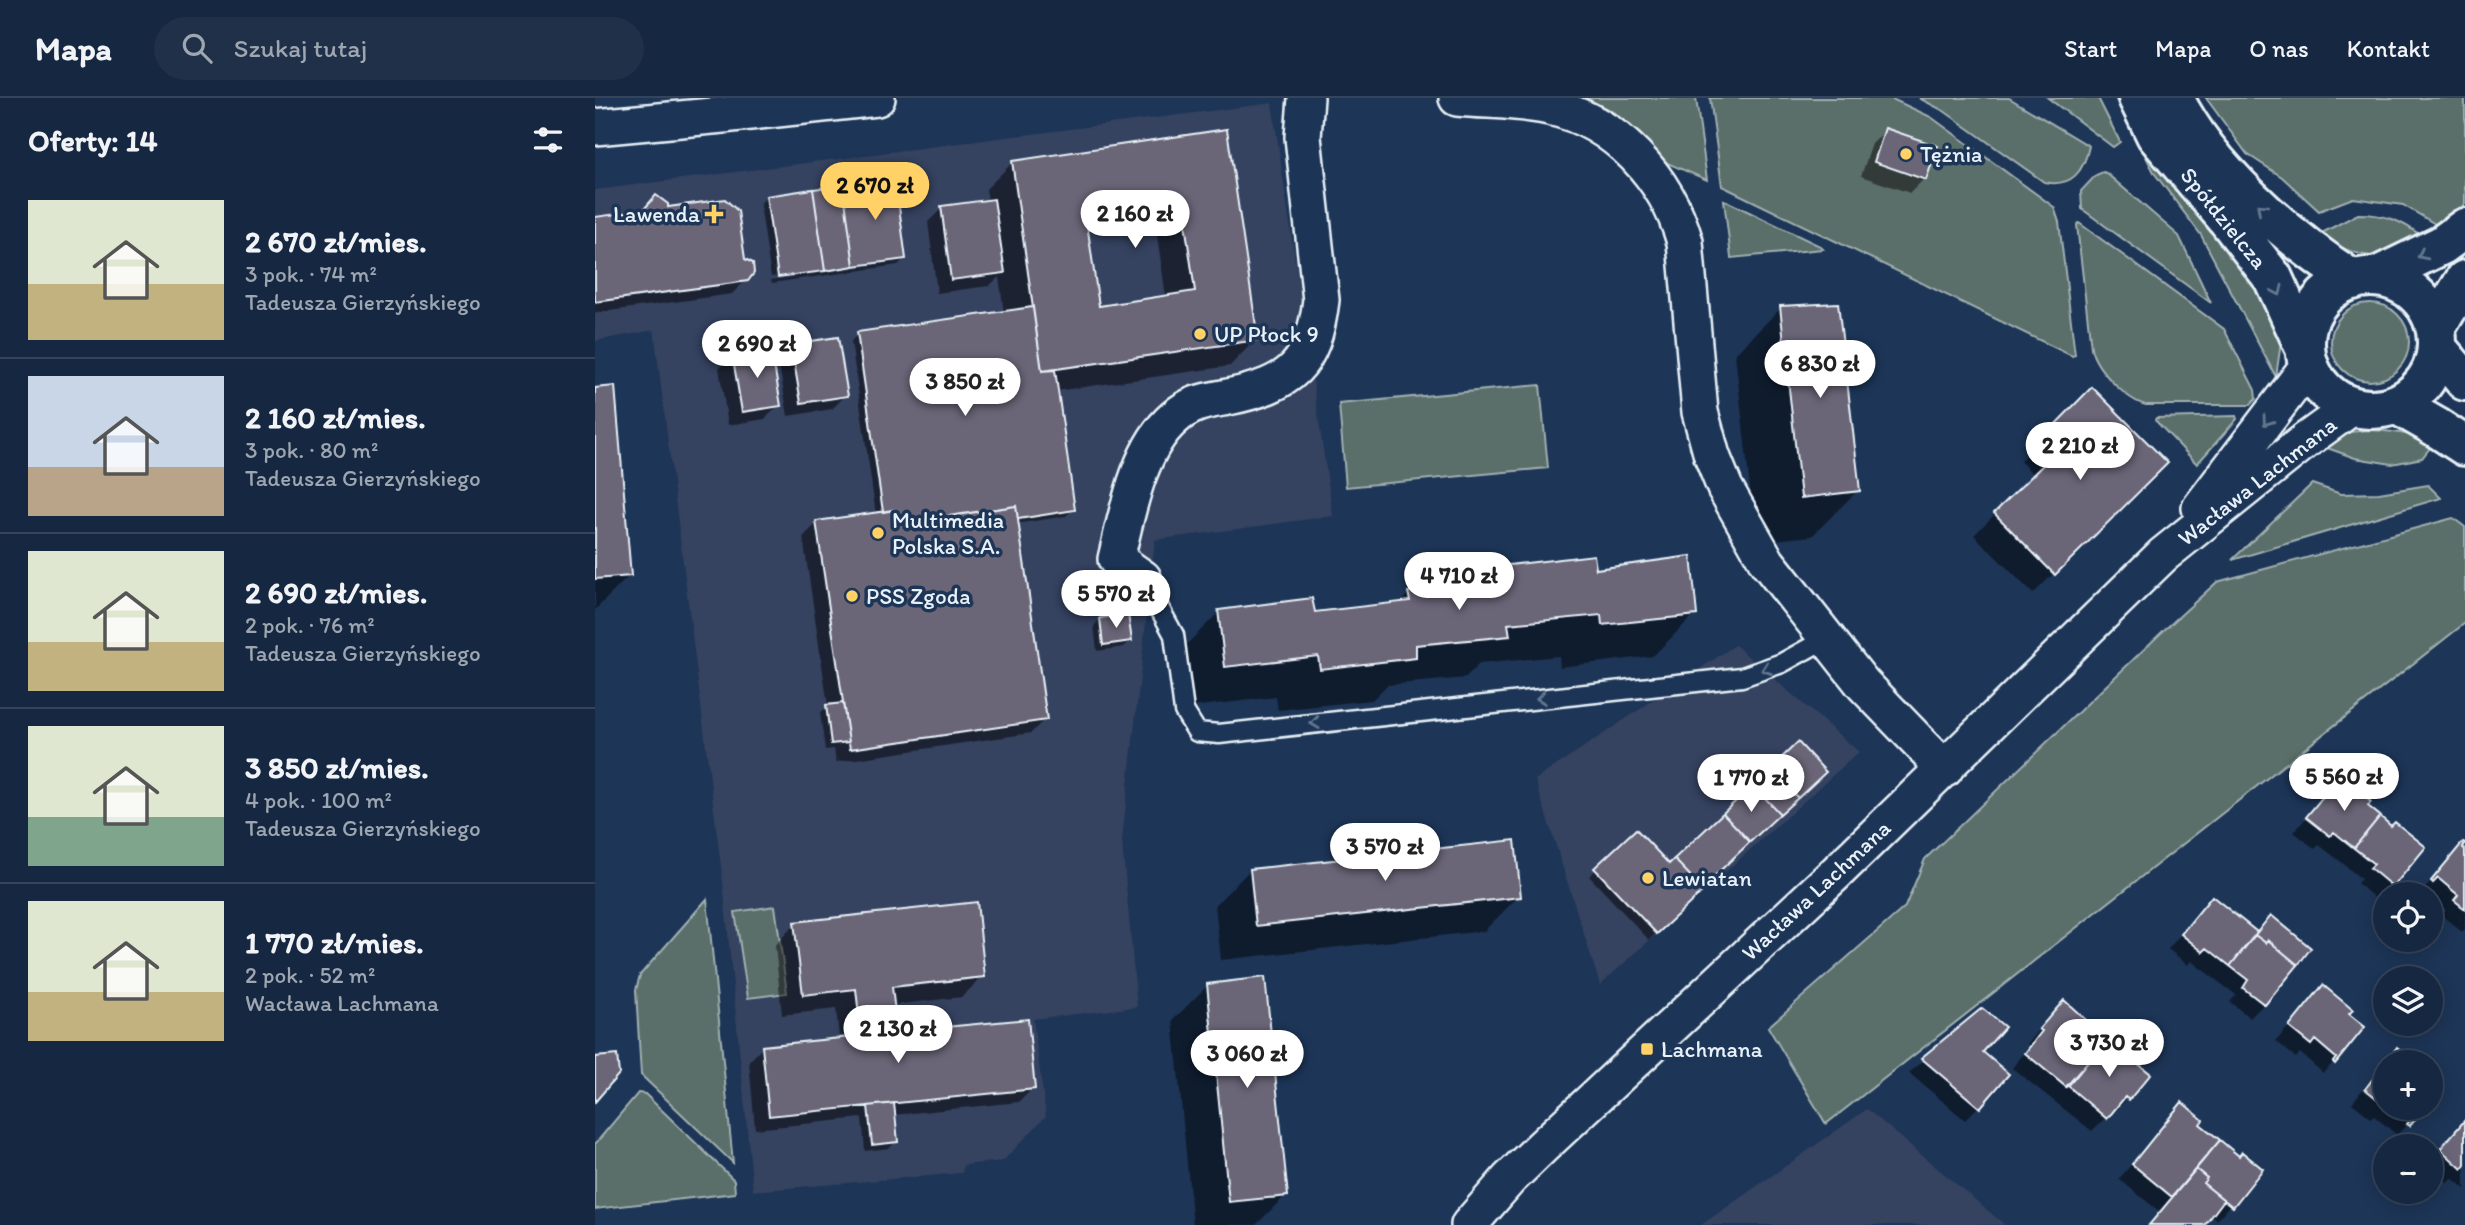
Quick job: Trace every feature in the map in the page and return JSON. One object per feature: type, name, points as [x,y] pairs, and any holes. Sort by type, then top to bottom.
[{"type":"street","points":[[595,127],[723,116],[877,98]]},
{"type":"street","points":[[1143,578],[1116,559],[1131,500],[1148,453],[1172,419],[1192,404],[1253,392],[1281,381],[1294,372],[1311,341],[1321,300],[1303,136],[1306,98]]},
{"type":"street","points":[[1457,98],[1549,107],[1577,116],[1625,145],[1645,167],[1667,198],[1685,242],[1700,412],[1712,456],[1725,488],[1767,562],[1873,694],[1945,769]]},
{"type":"street","name":"Spółdzielcza","points":[[2138,98],[2156,135],[2273,278],[2305,355]]},
{"type":"street","name":"Spółdzielcza","points":[[2174,98],[2187,124],[2249,197],[2314,255],[2364,279]]},
{"type":"street","points":[[2364,279],[2397,284],[2414,293],[2429,311],[2436,338],[2434,366],[2426,383],[2414,396],[2396,404],[2373,408],[2352,407],[2323,391],[2305,355],[2304,331],[2312,310],[2332,289],[2364,279],[2442,245],[2465,228]]},
{"type":"street","points":[[2436,338],[2465,280]]},
{"type":"street","points":[[2436,338],[2465,381]]},
{"type":"street","name":"Wacława Lachmana","points":[[2163,555],[2263,427],[2305,355]]},
{"type":"street","points":[[2396,404],[2465,446]]},
{"type":"street","name":"Wacława Lachmana","points":[[1469,1225],[1509,1179],[1542,1147],[1945,769],[2163,555],[2305,441],[2352,407]]},
{"type":"lane","points":[[1143,578],[1174,635],[1184,711],[1196,732],[1219,734],[1742,677],[1782,663],[1827,638]]},
{"type":"shaded area","points":[[1272,103],[1333,516],[1155,540],[1122,841],[1137,1007],[1033,1019],[1046,1116],[1003,1161],[964,1165],[962,1173],[753,1191],[723,883],[654,330],[595,341],[595,190]]},
{"type":"shaded area","points":[[1735,645],[1859,752],[1600,985],[1535,780]]},
{"type":"shaded area","points":[[1867,1109],[2005,1225],[1701,1225],[1823,1140]]},
{"type":"green space","points":[[1586,98],[1696,98],[1707,180],[1667,163],[1641,135],[1613,112]]},
{"type":"green space","points":[[1710,98],[1890,98],[1931,117],[2054,207],[2059,222],[2075,355],[2072,356],[1722,186]]},
{"type":"green space","points":[[1919,98],[2009,98],[2089,146],[2087,155],[2080,170],[2069,180],[2044,182],[1944,111]]},
{"type":"green space","points":[[2048,98],[2098,98],[2120,142],[2113,147]]},
{"type":"green space","points":[[2115,98],[2122,98],[2147,148],[2170,182],[2274,300],[2281,342],[2276,377],[2201,235],[2155,174]]},
{"type":"green space","points":[[2206,98],[2465,98],[2465,204],[2442,228],[2403,205],[2353,198],[2319,211],[2282,177],[2247,154]]},
{"type":"green space","points":[[2103,172],[2179,236],[2211,303],[2082,209],[2081,191],[2096,175]]},
{"type":"green space","points":[[1724,200],[1820,246],[1823,249],[1731,258]]},
{"type":"green space","points":[[2358,214],[2377,215],[2393,220],[2423,237],[2395,254],[2374,256],[2354,252],[2316,236]]},
{"type":"green space","points":[[2079,223],[2224,329],[2255,390],[2256,399],[2250,405],[2146,405],[2130,397],[2105,374],[2091,348],[2077,225]]},
{"type":"green space","points":[[2370,303],[2385,306],[2398,314],[2406,327],[2409,342],[2406,357],[2398,370],[2385,378],[2370,381],[2355,378],[2342,370],[2334,357],[2331,342],[2334,327],[2342,314],[2355,306]]},
{"type":"green space","points":[[1540,385],[1548,468],[1346,487],[1339,404]]},
{"type":"green space","points":[[2236,416],[2237,419],[2197,464],[2155,420],[2156,418]]},
{"type":"green space","points":[[2368,430],[2402,433],[2433,444],[2422,458],[2392,464],[2355,458],[2319,445],[2342,433]]},
{"type":"green space","points":[[2312,484],[2341,494],[2379,493],[2428,485],[2441,498],[2232,560]]},
{"type":"green space","points":[[2453,518],[2465,527],[2465,623],[1826,1124],[1768,1027],[1905,907],[1925,859],[2217,582]]},
{"type":"green space","points":[[707,899],[733,1163],[641,1075],[636,990],[640,975]]},
{"type":"green space","points":[[775,906],[787,993],[748,998],[735,912]]},
{"type":"green space","points":[[638,1093],[645,1094],[734,1180],[735,1193],[595,1209],[595,1144]]},
{"type":"building","name":"Tężnia","points":[[1885,128],[1938,146],[1926,180],[1874,162]]},
{"type":"building","points":[[1227,129],[1258,340],[1042,371],[1012,161]],"holes":[[[1181,196],[1195,291],[1099,306],[1085,210]]]},
{"type":"building","points":[[895,177],[906,259],[854,266],[843,185]]},
{"type":"building","points":[[843,185],[854,266],[825,271],[813,189]]},
{"type":"building","points":[[813,189],[825,271],[778,277],[766,196]]},
{"type":"building","points":[[656,195],[668,204],[668,207],[725,199],[738,211],[745,259],[753,263],[754,273],[748,281],[595,302],[595,217],[646,210]]},
{"type":"building","points":[[994,199],[1005,273],[951,280],[941,206]]},
{"type":"building","points":[[1838,303],[1860,491],[1801,498],[1780,306]]},
{"type":"building","points":[[1033,307],[1042,371],[1055,370],[1075,510],[1018,519],[1016,506],[896,524],[894,510],[883,512],[857,332]]},
{"type":"building","points":[[838,337],[848,396],[801,403],[791,344]]},
{"type":"building","points":[[771,347],[781,406],[742,412],[732,353]]},
{"type":"building","points":[[615,386],[631,576],[595,579],[595,388]]},
{"type":"building","points":[[2092,387],[2168,463],[2055,575],[1994,513],[2054,454],[2040,440]]},
{"type":"building","points":[[1016,506],[1047,720],[850,749],[816,521],[894,510],[896,524]]},
{"type":"building","points":[[1594,555],[1596,569],[1691,556],[1697,615],[1602,625],[1601,615],[1508,624],[1510,636],[1416,645],[1416,658],[1320,669],[1318,656],[1225,667],[1218,610],[1312,598],[1315,612],[1410,601],[1408,592],[1502,578],[1501,566]]},
{"type":"building","points":[[1128,614],[1132,641],[1103,645],[1100,618]]},
{"type":"building","points":[[843,703],[849,742],[831,744],[826,705]]},
{"type":"building","points":[[1798,742],[1826,772],[1798,798],[1770,769]]},
{"type":"building","points":[[1770,769],[1798,798],[1780,814],[1753,785]]},
{"type":"building","points":[[2340,776],[2371,802],[2368,806],[2380,816],[2354,848],[2334,832],[2330,836],[2306,817]]},
{"type":"building","points":[[1753,785],[1780,814],[1750,842],[1723,813]]},
{"type":"building","points":[[1723,813],[1750,842],[1702,888],[1674,859]]},
{"type":"building","points":[[2380,816],[2391,826],[2395,822],[2426,847],[2397,882],[2387,882],[2370,868],[2374,864],[2354,848]]},
{"type":"building","name":"Lewiatan","points":[[1636,829],[1669,864],[1674,859],[1704,890],[1657,934],[1594,868]]},
{"type":"building","points":[[1515,840],[1521,897],[1256,926],[1250,869]]},
{"type":"building","points":[[2463,842],[2465,843],[2465,909],[2454,900],[2458,895],[2443,882],[2438,878],[2434,882],[2431,881]]},
{"type":"building","points":[[2212,896],[2257,932],[2230,966],[2207,948],[2203,952],[2181,934]]},
{"type":"building","points":[[977,902],[985,977],[892,987],[895,1012],[859,1016],[856,989],[803,995],[794,922]]},
{"type":"building","points":[[2271,915],[2311,948],[2298,965],[2268,940],[2266,943],[2255,935]]},
{"type":"building","points":[[2255,935],[2266,943],[2268,940],[2298,965],[2265,1005],[2243,988],[2248,980],[2230,966]]},
{"type":"building","points":[[1265,977],[1288,1196],[1229,1202],[1207,984]]},
{"type":"building","points":[[2323,985],[2353,1010],[2349,1014],[2365,1027],[2335,1064],[2333,1062],[2336,1058],[2315,1040],[2311,1045],[2289,1027]]},
{"type":"building","points":[[2064,1000],[2107,1039],[2066,1087],[2025,1053],[2042,1031],[2039,1029]]},
{"type":"building","points":[[1982,1008],[2005,1027],[1983,1052],[2009,1074],[1980,1108],[1921,1058]]},
{"type":"building","points":[[912,1011],[914,1030],[1028,1019],[1035,1089],[769,1116],[762,1046],[860,1036],[859,1016]]},
{"type":"building","points":[[2107,1039],[2151,1074],[2129,1100],[2125,1097],[2107,1119],[2068,1086]]},
{"type":"building","points":[[617,1055],[619,1074],[595,1102],[595,1057]]},
{"type":"building","points":[[2373,1079],[2373,1095],[2365,1089]]},
{"type":"building","points":[[2182,1102],[2203,1120],[2200,1124],[2220,1140],[2172,1197],[2132,1164]]},
{"type":"building","points":[[894,1103],[898,1142],[872,1145],[868,1106]]},
{"type":"building","points":[[2465,1120],[2465,1165],[2462,1169],[2443,1152],[2443,1146]]},
{"type":"building","points":[[2220,1140],[2239,1156],[2242,1152],[2263,1169],[2233,1207],[2203,1183],[2207,1178],[2196,1169]]},
{"type":"building","points":[[2196,1169],[2207,1178],[2203,1183],[2224,1200],[2205,1225],[2149,1225]]},
{"type":"place","name":"Tężnia","points":[[1906,154]]},
{"type":"place","name":"Lawenda","points":[[714,214]]},
{"type":"place","name":"UP Płock 9","points":[[1200,334]]},
{"type":"place","name":"Multimedia Polska S.A.","points":[[878,533]]},
{"type":"place","name":"PSS Zgoda","points":[[852,596]]},
{"type":"place","name":"Lewiatan","points":[[1648,878]]},
{"type":"place","name":"Lachmana","points":[[1647,1049]]}]
